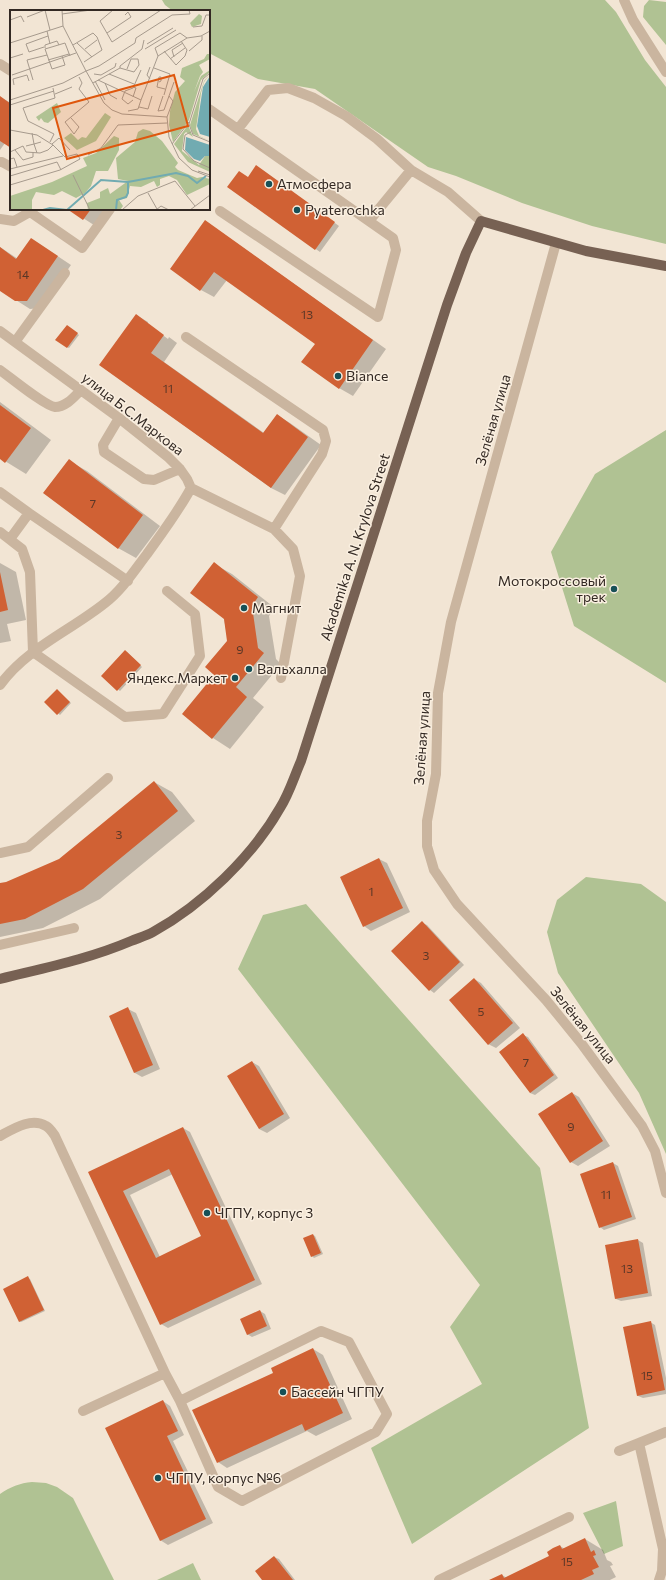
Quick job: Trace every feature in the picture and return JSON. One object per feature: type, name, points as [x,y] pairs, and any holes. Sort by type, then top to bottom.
[{"type":"main road","points":[[481,221],[586,251],[666,266]]},
{"type":"main road","name":"Akademika A. N. Krylova Street","points":[[0,979],[76,960],[115,948],[153,932],[187,910],[226,877],[258,842],[281,808],[301,761],[447,305],[466,253],[481,221]]},
{"type":"street","points":[[624,0],[633,20],[666,72]]},
{"type":"street","points":[[0,64],[10,70]]},
{"type":"street","points":[[238,129],[268,90],[288,88],[314,98],[346,116],[377,139],[411,170],[448,192],[481,221]]},
{"type":"street","points":[[210,110],[393,238],[396,250],[378,317],[220,210]]},
{"type":"street","points":[[0,162],[10,166]]},
{"type":"street","points":[[369,221],[411,170]]},
{"type":"street","points":[[0,219],[14,221],[30,211],[82,248],[109,210]]},
{"type":"street","name":"Зелёная улица","points":[[556,243],[451,622],[438,693],[436,774],[427,821],[427,846],[434,870],[457,904],[546,1000],[581,1043],[642,1126],[655,1150],[666,1193]]},
{"type":"street","points":[[15,342],[65,273]]},
{"type":"street","name":"улица Б.С.Маркова","points":[[0,331],[82,390],[168,457],[180,469],[191,488]]},
{"type":"street","points":[[186,337],[323,430],[326,441],[322,454],[274,529]]},
{"type":"street","points":[[0,370],[45,402],[55,407],[66,404],[82,390]]},
{"type":"street","points":[[118,418],[103,445],[104,452],[144,479],[154,480],[180,469]]},
{"type":"street","points":[[0,685],[8,674],[33,652],[106,603],[128,581],[179,509],[191,488],[274,529],[293,549],[300,576],[281,678]]},
{"type":"street","points":[[0,492],[128,581]]},
{"type":"street","points":[[10,539],[29,513]]},
{"type":"street","points":[[0,532],[22,549],[30,572],[33,652]]},
{"type":"street","points":[[33,652],[125,717],[164,714],[200,656],[195,614],[167,591]]},
{"type":"street","points":[[0,852],[28,847],[108,778]]},
{"type":"street","points":[[0,945],[74,928]]},
{"type":"street","points":[[0,1136],[22,1125],[34,1123],[46,1126],[55,1136],[164,1373],[180,1401],[218,1487],[242,1501],[376,1432],[387,1414],[349,1342],[321,1330],[180,1401]]},
{"type":"street","points":[[83,1411],[164,1373]]},
{"type":"street","points":[[619,1451],[666,1432]]},
{"type":"street","points":[[639,1443],[663,1549],[662,1571],[659,1580]]},
{"type":"street","points":[[439,1580],[569,1516]]},
{"type":"green space","points":[[162,0],[605,0],[616,12],[645,60],[666,87],[666,244],[592,226],[522,203],[456,176],[428,167],[315,89],[258,79],[210,54],[210,10],[172,10],[165,5]]},
{"type":"green space","points":[[649,0],[666,2],[666,45],[643,17],[644,6]]},
{"type":"green space","name":"Мотокроссовый трек","points":[[666,430],[666,683],[574,626],[551,552],[595,474]]},
{"type":"green space","points":[[586,877],[641,884],[666,902],[666,1154],[639,1093],[558,973],[547,932],[557,900]]},
{"type":"green space","points":[[306,904],[540,1168],[589,1428],[412,1544],[371,1448],[482,1384],[450,1327],[480,1285],[238,969],[263,915]]},
{"type":"green space","points":[[23,1483],[46,1483],[57,1487],[73,1498],[114,1580],[0,1580],[0,1494]]},
{"type":"green space","points":[[616,1501],[623,1546],[604,1554],[583,1513]]},
{"type":"green space","points":[[193,1563],[201,1580],[157,1580]]},
{"type":"building","points":[[0,96],[10,103],[10,147],[0,141]]},
{"type":"building","points":[[256,165],[335,222],[315,250],[227,187],[239,171],[248,177]]},
{"type":"building","points":[[68,210],[90,210],[83,220]]},
{"type":"building","points":[[205,220],[373,340],[339,389],[301,362],[315,344],[214,272],[200,291],[170,269]]},
{"type":"building","points":[[31,238],[58,256],[27,301],[15,301],[0,291],[0,247],[16,259]]},
{"type":"building","points":[[136,314],[164,335],[151,353],[263,433],[277,414],[308,437],[271,488],[99,365]]},
{"type":"building","points":[[67,325],[78,333],[67,348],[55,340]]},
{"type":"building","points":[[0,405],[31,428],[5,463],[0,459]]},
{"type":"building","points":[[69,459],[143,515],[118,549],[43,493]]},
{"type":"building","points":[[214,562],[258,597],[252,606],[258,648],[264,653],[236,687],[247,697],[212,739],[182,714],[214,675],[205,667],[227,641],[224,619],[190,593]]},
{"type":"building","points":[[0,572],[8,610],[0,612]]},
{"type":"building","points":[[125,650],[141,665],[117,691],[101,676]]},
{"type":"building","points":[[57,689],[70,702],[57,715],[44,702]]},
{"type":"building","points":[[154,781],[178,811],[83,889],[25,919],[0,924],[0,883],[6,882],[59,859]]},
{"type":"building","points":[[379,858],[403,908],[363,927],[340,877]]},
{"type":"building","points":[[422,921],[460,962],[429,991],[391,951]]},
{"type":"building","points":[[474,978],[513,1023],[488,1045],[449,1000]]},
{"type":"building","points":[[128,1007],[153,1065],[134,1073],[109,1016]]},
{"type":"building","points":[[523,1033],[554,1075],[530,1093],[499,1052]]},
{"type":"building","points":[[252,1061],[284,1114],[259,1129],[227,1076]]},
{"type":"building","points":[[572,1092],[603,1141],[570,1163],[538,1114]]},
{"type":"building","name":"ЧГПУ, корпус 3","points":[[183,1127],[255,1280],[160,1325],[88,1172]],"holes":[[[169,1169],[201,1236],[156,1258],[123,1191]]]},
{"type":"building","points":[[613,1162],[632,1217],[599,1228],[580,1174]]},
{"type":"building","points":[[313,1234],[321,1253],[311,1257],[303,1238]]},
{"type":"building","points":[[638,1239],[648,1293],[615,1299],[605,1245]]},
{"type":"building","points":[[28,1276],[44,1310],[19,1322],[3,1289]]},
{"type":"building","points":[[260,1310],[267,1326],[247,1335],[240,1319]]},
{"type":"building","points":[[651,1321],[665,1390],[637,1396],[623,1327]]},
{"type":"building","name":"Бассейн ЧГПУ","points":[[313,1348],[343,1413],[305,1431],[302,1424],[217,1463],[192,1410],[273,1373],[271,1368]]},
{"type":"building","name":"ЧГПУ, корпус №6","points":[[163,1400],[178,1431],[167,1436],[206,1519],[160,1541],[105,1428]]},
{"type":"building","points":[[585,1538],[591,1552],[594,1550],[596,1555],[593,1556],[599,1567],[592,1570],[594,1574],[581,1580],[489,1580],[502,1574],[504,1578],[549,1556],[547,1552],[553,1548],[560,1545],[562,1549]]},
{"type":"building","points":[[274,1556],[293,1580],[262,1580],[255,1571]]},
{"type":"place","name":"Атмосфера","points":[[269,184]]},
{"type":"place","name":"Pyaterochka","points":[[297,210]]},
{"type":"place","name":"Biance","points":[[338,376]]},
{"type":"place","name":"Мотокроссовый трек","points":[[614,589]]},
{"type":"place","name":"Магнит","points":[[244,608]]},
{"type":"place","name":"Вальхалла","points":[[249,669]]},
{"type":"place","name":"Яндекс.Маркет","points":[[235,678]]},
{"type":"place","name":"ЧГПУ, корпус 3","points":[[207,1213]]},
{"type":"place","name":"Бассейн ЧГПУ","points":[[283,1392]]},
{"type":"place","name":"ЧГПУ, корпус №6","points":[[158,1478]]}]
